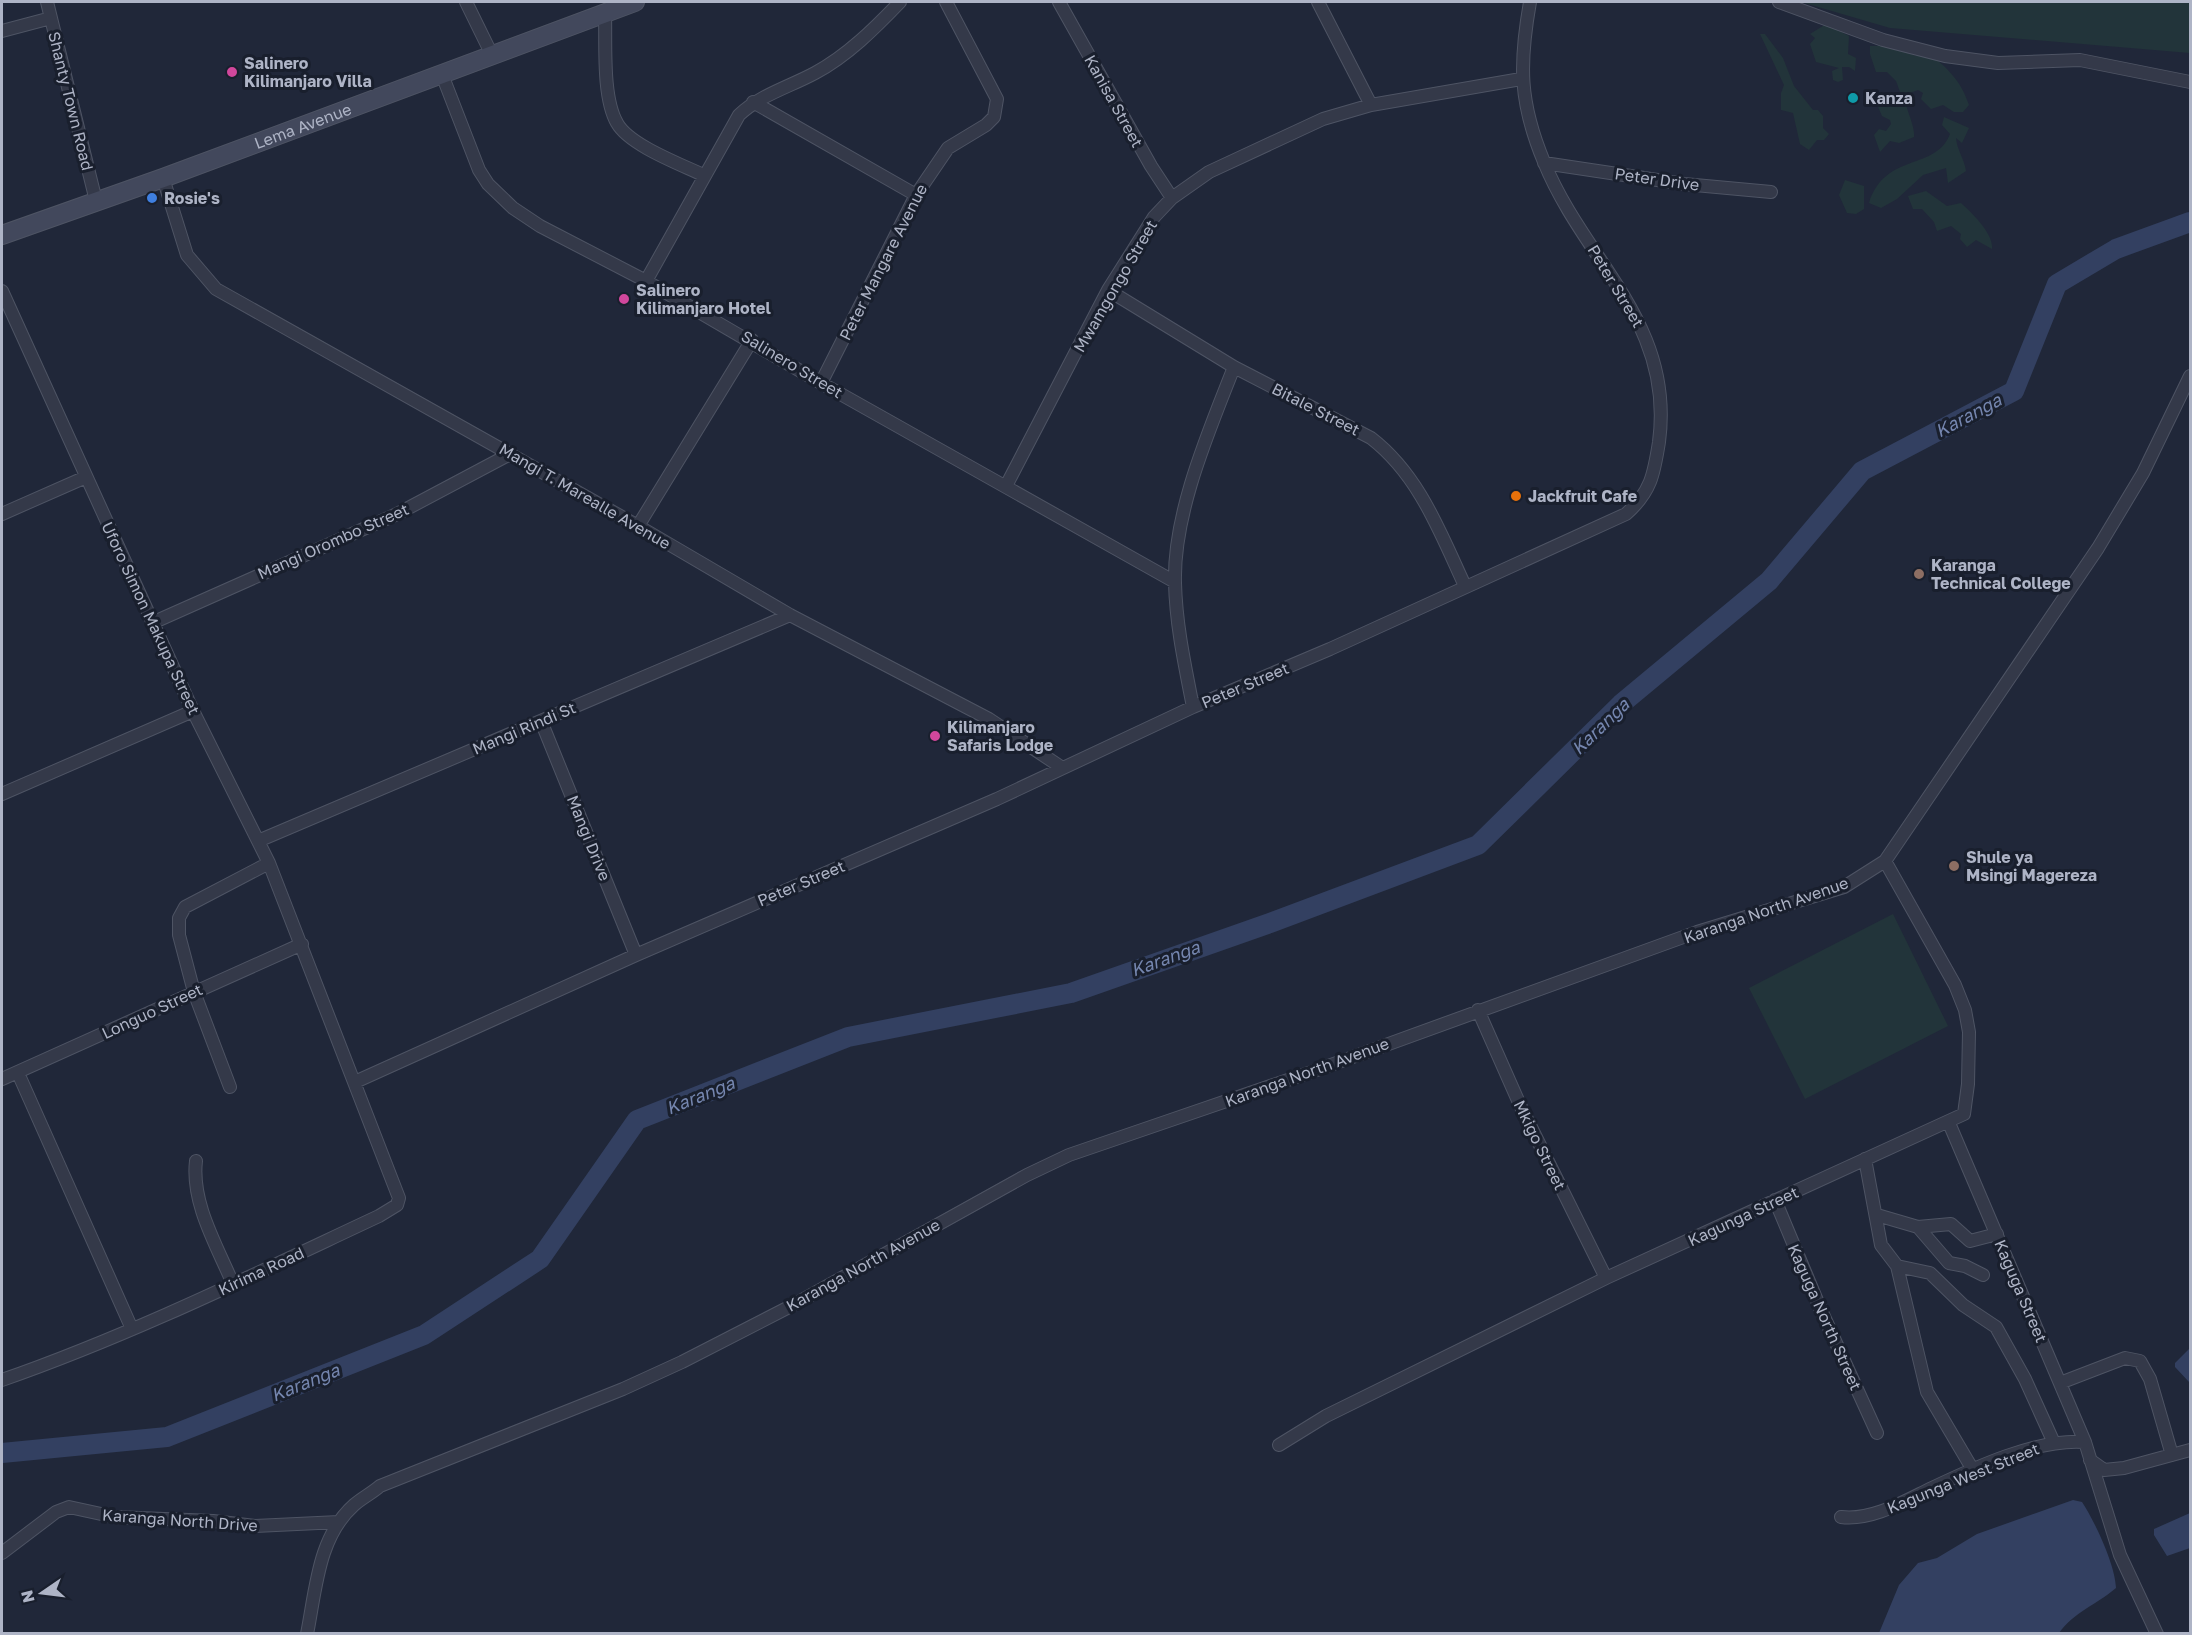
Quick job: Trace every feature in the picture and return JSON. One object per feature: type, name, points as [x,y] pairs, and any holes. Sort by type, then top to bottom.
[{"type":"main road","name":"Lema Avenue","points":[[2,235],[163,178],[441,72],[635,2]]},
{"type":"street","name":"Shanty Town Road","points":[[47,2],[96,201]]},
{"type":"street","points":[[466,2],[492,55]]},
{"type":"street","points":[[646,281],[703,175],[739,115],[753,102],[780,91],[836,60],[881,22],[900,2]]},
{"type":"street","name":"Peter Mangare Avenue","points":[[821,383],[916,195],[948,148],[986,125],[997,110],[997,99],[946,2]]},
{"type":"street","name":"Kanisa Street","points":[[1059,2],[1151,166],[1172,198]]},
{"type":"street","points":[[1318,2],[1371,105]]},
{"type":"street","name":"Peter Street","points":[[355,1082],[636,955],[997,799],[1193,706],[1330,649],[1626,514],[1642,499],[1654,474],[1660,428],[1658,381],[1643,329],[1619,286],[1568,208],[1544,163],[1528,114],[1521,79],[1522,49],[1530,2]]},
{"type":"street","points":[[1779,2],[1883,40],[1945,57],[1998,63],[2080,60],[2190,82]]},
{"type":"street","points":[[605,13],[610,106],[617,124],[636,141],[703,175]]},
{"type":"street","points":[[2,32],[51,18]]},
{"type":"street","name":"Salinero Street","points":[[441,72],[470,150],[488,184],[513,208],[540,226],[752,340],[821,383],[1175,582]]},
{"type":"street","name":"Mwamgongo Street","points":[[1006,486],[1108,290],[1143,232],[1172,198],[1209,172],[1270,141],[1323,119],[1371,105],[1521,79]]},
{"type":"street","points":[[753,102],[916,195]]},
{"type":"street","name":"Peter Drive","points":[[1544,163],[1684,184],[1771,192]]},
{"type":"street","name":"Mangi T. Marealle Avenue","points":[[163,178],[188,255],[216,289],[638,526],[790,615],[989,719],[1061,767]]},
{"type":"street","name":"Bitale Street","points":[[1108,290],[1234,367],[1348,424],[1391,453],[1419,490],[1465,586]]},
{"type":"street","name":"Uforo Simon Makupa Street","points":[[2,291],[193,711],[270,863],[355,1082]]},
{"type":"street","points":[[638,526],[752,340]]},
{"type":"street","points":[[1193,706],[1181,644],[1175,582],[1182,522],[1201,450],[1234,367]]},
{"type":"street","name":"Karanga North Avenue","points":[[307,1634],[322,1554],[339,1522],[353,1505],[380,1486],[613,1393],[692,1357],[793,1305],[1027,1174],[1069,1155],[1317,1070],[1697,932],[1844,887],[1885,861],[2098,548],[2143,473],[2190,376]]},
{"type":"street","name":"Mangi Orombo Street","points":[[152,622],[397,514],[510,454]]},
{"type":"street","points":[[2,514],[86,477]]},
{"type":"street","name":"Mangi Rindi St","points":[[258,841],[790,615]]},
{"type":"street","points":[[2,794],[193,711]]},
{"type":"street","name":"Mangi Drive","points":[[541,721],[636,955]]},
{"type":"street","name":"Kagunga Street","points":[[1279,1445],[1326,1416],[1606,1278],[1949,1123],[1964,1114],[1967,1098],[1969,1032],[1965,1010],[1955,985],[1885,861]]},
{"type":"street","points":[[230,1087],[194,992],[178,926],[185,908],[270,863]]},
{"type":"street","name":"Longuo Street","points":[[2,1079],[302,944]]},
{"type":"street","name":"Mkigo Street","points":[[1478,1010],[1520,1105],[1606,1278]]},
{"type":"street","points":[[18,1072],[132,1329]]},
{"type":"street","name":"Kirima Road","points":[[2,1380],[65,1358],[132,1329],[233,1284],[397,1205],[398,1190],[355,1082]]},
{"type":"street","name":"Kaguga Street","points":[[1949,1123],[2085,1442],[2120,1555],[2157,1634]]},
{"type":"street","points":[[1865,1160],[1881,1245],[1897,1266],[1927,1392],[1973,1470]]},
{"type":"street","points":[[196,1161],[195,1182],[200,1202],[233,1284]]},
{"type":"street","name":"Kaguga North Street","points":[[1775,1200],[1821,1310],[1877,1433]]},
{"type":"street","points":[[1876,1215],[1918,1227],[1951,1224],[1970,1241],[1997,1234]]},
{"type":"street","points":[[1918,1227],[1949,1263],[1965,1266],[1983,1275]]},
{"type":"street","points":[[1897,1266],[1930,1273],[1963,1305],[1996,1327],[2025,1379],[2054,1443]]},
{"type":"street","points":[[2060,1383],[2125,1358],[2140,1360],[2156,1398],[2172,1455]]},
{"type":"street","name":"Kagunga West Street","points":[[1841,1517],[1870,1515],[1973,1470],[2054,1443],[2085,1442]]},
{"type":"street","points":[[2090,1460],[2104,1470],[2124,1468],[2190,1450]]},
{"type":"street","name":"Karanga North Drive","points":[[2,1553],[56,1512],[69,1507],[115,1517],[213,1521],[264,1526],[339,1522]]},
{"type":"shaded area","points":[[1801,2],[2190,2],[2190,53],[1890,28]]},
{"type":"shaded area","points":[[1826,24],[1849,36],[1848,54],[1856,58],[1855,71],[1849,67],[1842,67],[1843,80],[1838,82],[1833,80],[1832,71],[1839,68],[1816,62],[1810,44],[1815,38],[1810,34]]},
{"type":"shaded area","points":[[1760,34],[1765,34],[1783,58],[1794,86],[1813,110],[1818,110],[1823,116],[1823,128],[1829,134],[1824,140],[1817,140],[1809,150],[1800,144],[1793,113],[1781,110],[1781,93],[1784,85]]},
{"type":"shaded area","points":[[1870,46],[1891,46],[1916,56],[1928,53],[1953,76],[1969,105],[1963,112],[1954,112],[1943,105],[1931,109],[1921,99],[1923,93],[1918,90],[1910,93],[1900,92],[1896,81],[1887,72],[1876,72]]},
{"type":"shaded area","points":[[1884,97],[1891,100],[1900,99],[1906,104],[1914,137],[1899,143],[1890,141],[1880,152],[1874,135],[1879,129],[1886,131],[1891,124],[1890,120],[1882,116],[1875,100]]},
{"type":"shaded area","points":[[1944,117],[1969,128],[1962,143],[1956,138],[1966,171],[1948,183],[1946,168],[1923,175],[1897,199],[1881,208],[1869,203],[1876,187],[1886,176],[1934,153],[1943,145],[1950,134],[1942,125]]},
{"type":"shaded area","points":[[1845,180],[1864,186],[1864,209],[1856,214],[1847,213],[1839,195]]},
{"type":"shaded area","points":[[1926,191],[1947,206],[1961,203],[1986,230],[1992,243],[1992,249],[1976,240],[1967,247],[1960,239],[1961,234],[1951,226],[1937,231],[1934,222],[1922,209],[1913,209],[1908,196]]},
{"type":"shaded area","points":[[1893,914],[1948,1026],[1805,1099],[1749,988]]},
{"type":"water","points":[[2190,1348],[2190,1383],[2175,1367],[2175,1363]]},
{"type":"water","points":[[2073,1500],[2082,1502],[2093,1520],[2112,1567],[2116,1588],[2078,1614],[2059,1633],[1879,1633],[1899,1585],[1918,1563],[1937,1558],[1977,1534]]},
{"type":"water","points":[[2190,1513],[2190,1548],[2167,1556],[2154,1535],[2154,1529]]},
{"type":"waterway","name":"Karanga","points":[[2,1453],[167,1437],[424,1335],[540,1259],[637,1120],[848,1037],[1071,993],[1270,923],[1478,845],[1621,704],[1769,581],[1862,471],[2014,391],[2057,284],[2116,249],[2190,222]]},
{"type":"place","name":"Salinero Kilimanjaro Villa","points":[[232,72]]},
{"type":"place","name":"Kanza","points":[[1853,98]]},
{"type":"place","name":"Rosie's","points":[[152,198]]},
{"type":"place","name":"Salinero Kilimanjaro Hotel","points":[[624,299]]},
{"type":"place","name":"Jackfruit Cafe","points":[[1516,496]]},
{"type":"place","name":"Karanga Technical College","points":[[1919,574]]},
{"type":"place","name":"Kilimanjaro Safaris Lodge","points":[[935,736]]},
{"type":"place","name":"Shule ya Msingi Magereza","points":[[1954,866]]}]
